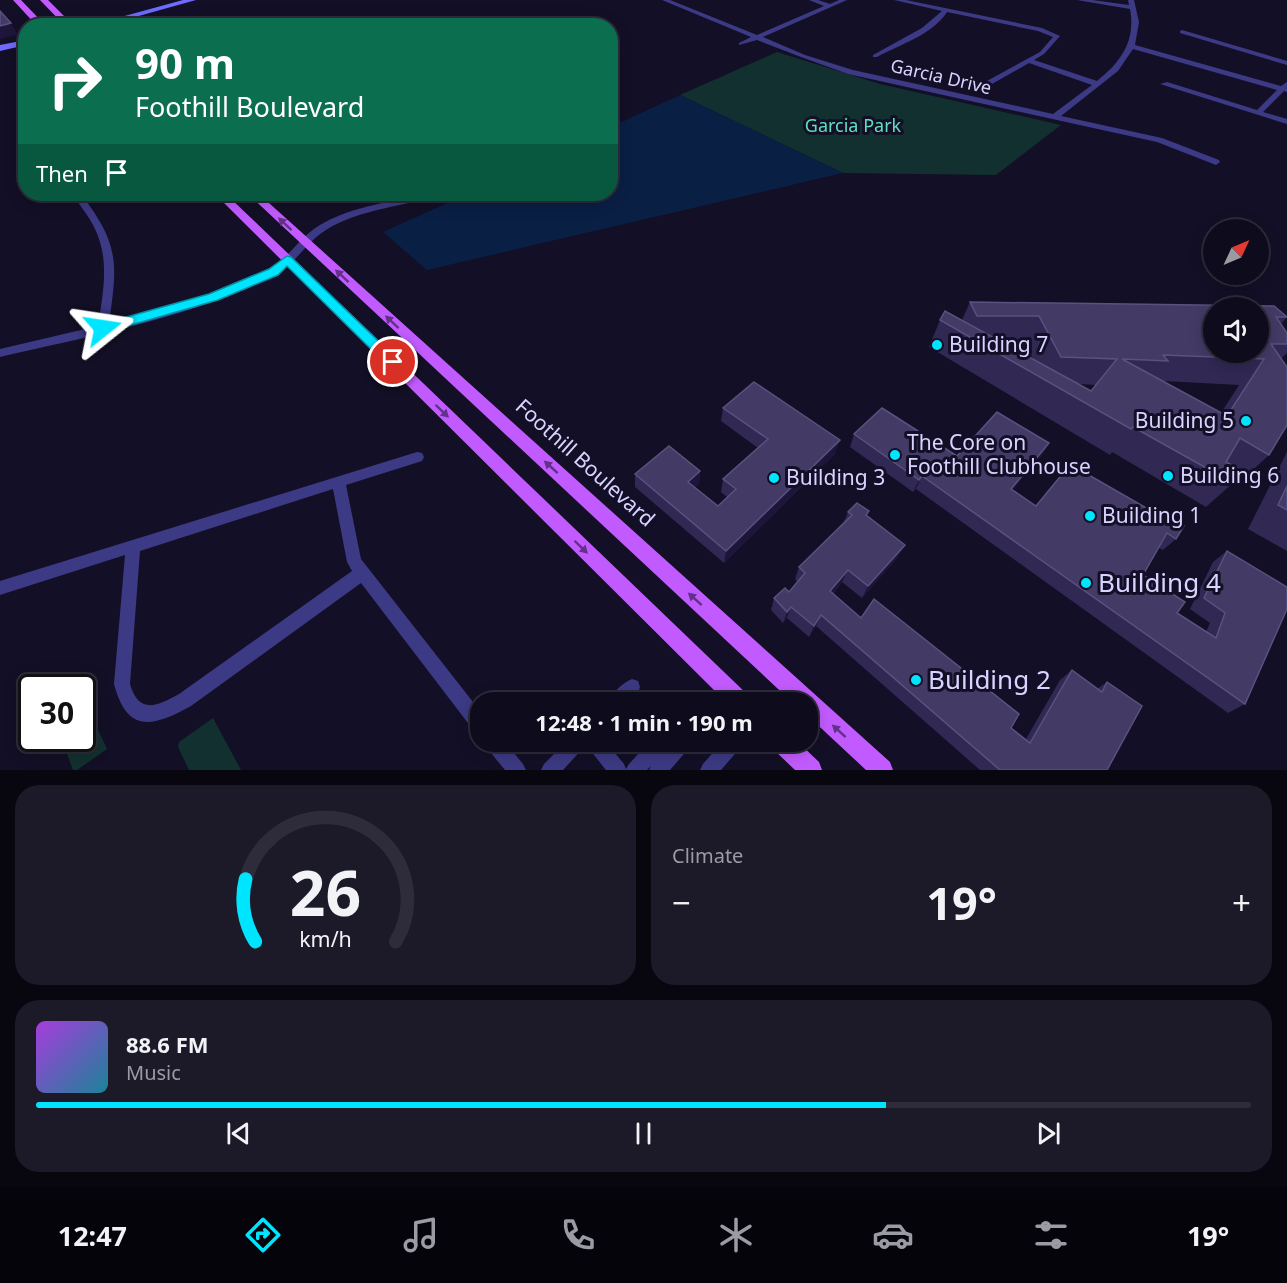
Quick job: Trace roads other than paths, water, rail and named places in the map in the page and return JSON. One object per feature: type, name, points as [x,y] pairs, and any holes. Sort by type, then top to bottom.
[{"type":"main road","points":[[17,0],[34,18]]},
{"type":"main road","points":[[44,0],[61,18]]},
{"type":"main road","points":[[123,18],[192,0]]},
{"type":"main road","points":[[0,48],[18,44]]},
{"type":"main road","points":[[226,201],[724,692]]},
{"type":"main road","name":"Foothill Boulevard","points":[[260,201],[882,770]]},
{"type":"main road","points":[[793,752],[811,770]]},
{"type":"street","name":"Garcia Drive","points":[[665,0],[803,56],[851,72],[1159,140],[1216,162]]},
{"type":"street","points":[[812,0],[830,6]]},
{"type":"street","points":[[741,44],[844,0]]},
{"type":"street","points":[[897,0],[1053,33],[1057,36],[1042,53],[989,82]]},
{"type":"street","points":[[1055,117],[1073,101],[1121,67],[1136,34],[1137,16],[1133,4],[1080,0]]},
{"type":"street","points":[[874,56],[933,24],[943,16],[945,11]]},
{"type":"street","points":[[1182,32],[1287,63]]},
{"type":"street","points":[[1131,46],[1285,88]]},
{"type":"street","points":[[1030,61],[1097,84]]},
{"type":"street","points":[[1164,84],[1287,122]]},
{"type":"street","points":[[1258,113],[1285,88]]},
{"type":"street","points":[[82,201],[93,214],[108,247],[110,278],[103,328]]},
{"type":"street","points":[[0,353],[103,328],[214,297],[273,272],[320,230],[364,210],[405,201]]},
{"type":"street","points":[[0,588],[417,457]]},
{"type":"street","points":[[339,482],[354,562],[470,712]]},
{"type":"street","points":[[132,546],[122,684],[124,702],[134,711],[155,714],[185,700],[361,574]]},
{"type":"street","points":[[627,692],[632,687]]},
{"type":"street","points":[[501,752],[517,770]]},
{"type":"street","points":[[550,770],[568,752]]},
{"type":"street","points":[[602,752],[618,770]]},
{"type":"street","points":[[635,770],[652,752]]},
{"type":"street","points":[[658,770],[674,752]]},
{"type":"street","points":[[709,770],[725,752]]},
{"type":"water","points":[[680,95],[843,173],[427,270],[383,232],[452,201],[618,201],[618,124]]},
{"type":"place","name":"Building 7","points":[[937,345]]},
{"type":"place","name":"Building 5","points":[[1246,421]]},
{"type":"place","name":"The Core on Foothill Clubhouse","points":[[895,455]]},
{"type":"place","name":"Building 6","points":[[1168,476]]},
{"type":"place","name":"Building 3","points":[[774,478]]},
{"type":"place","name":"Building 1","points":[[1090,516]]},
{"type":"place","name":"Building 4","points":[[1086,583]]},
{"type":"place","name":"Building 2","points":[[916,680]]},
{"type":"park label","name":"Garcia Park","points":[[853,126]]}]
